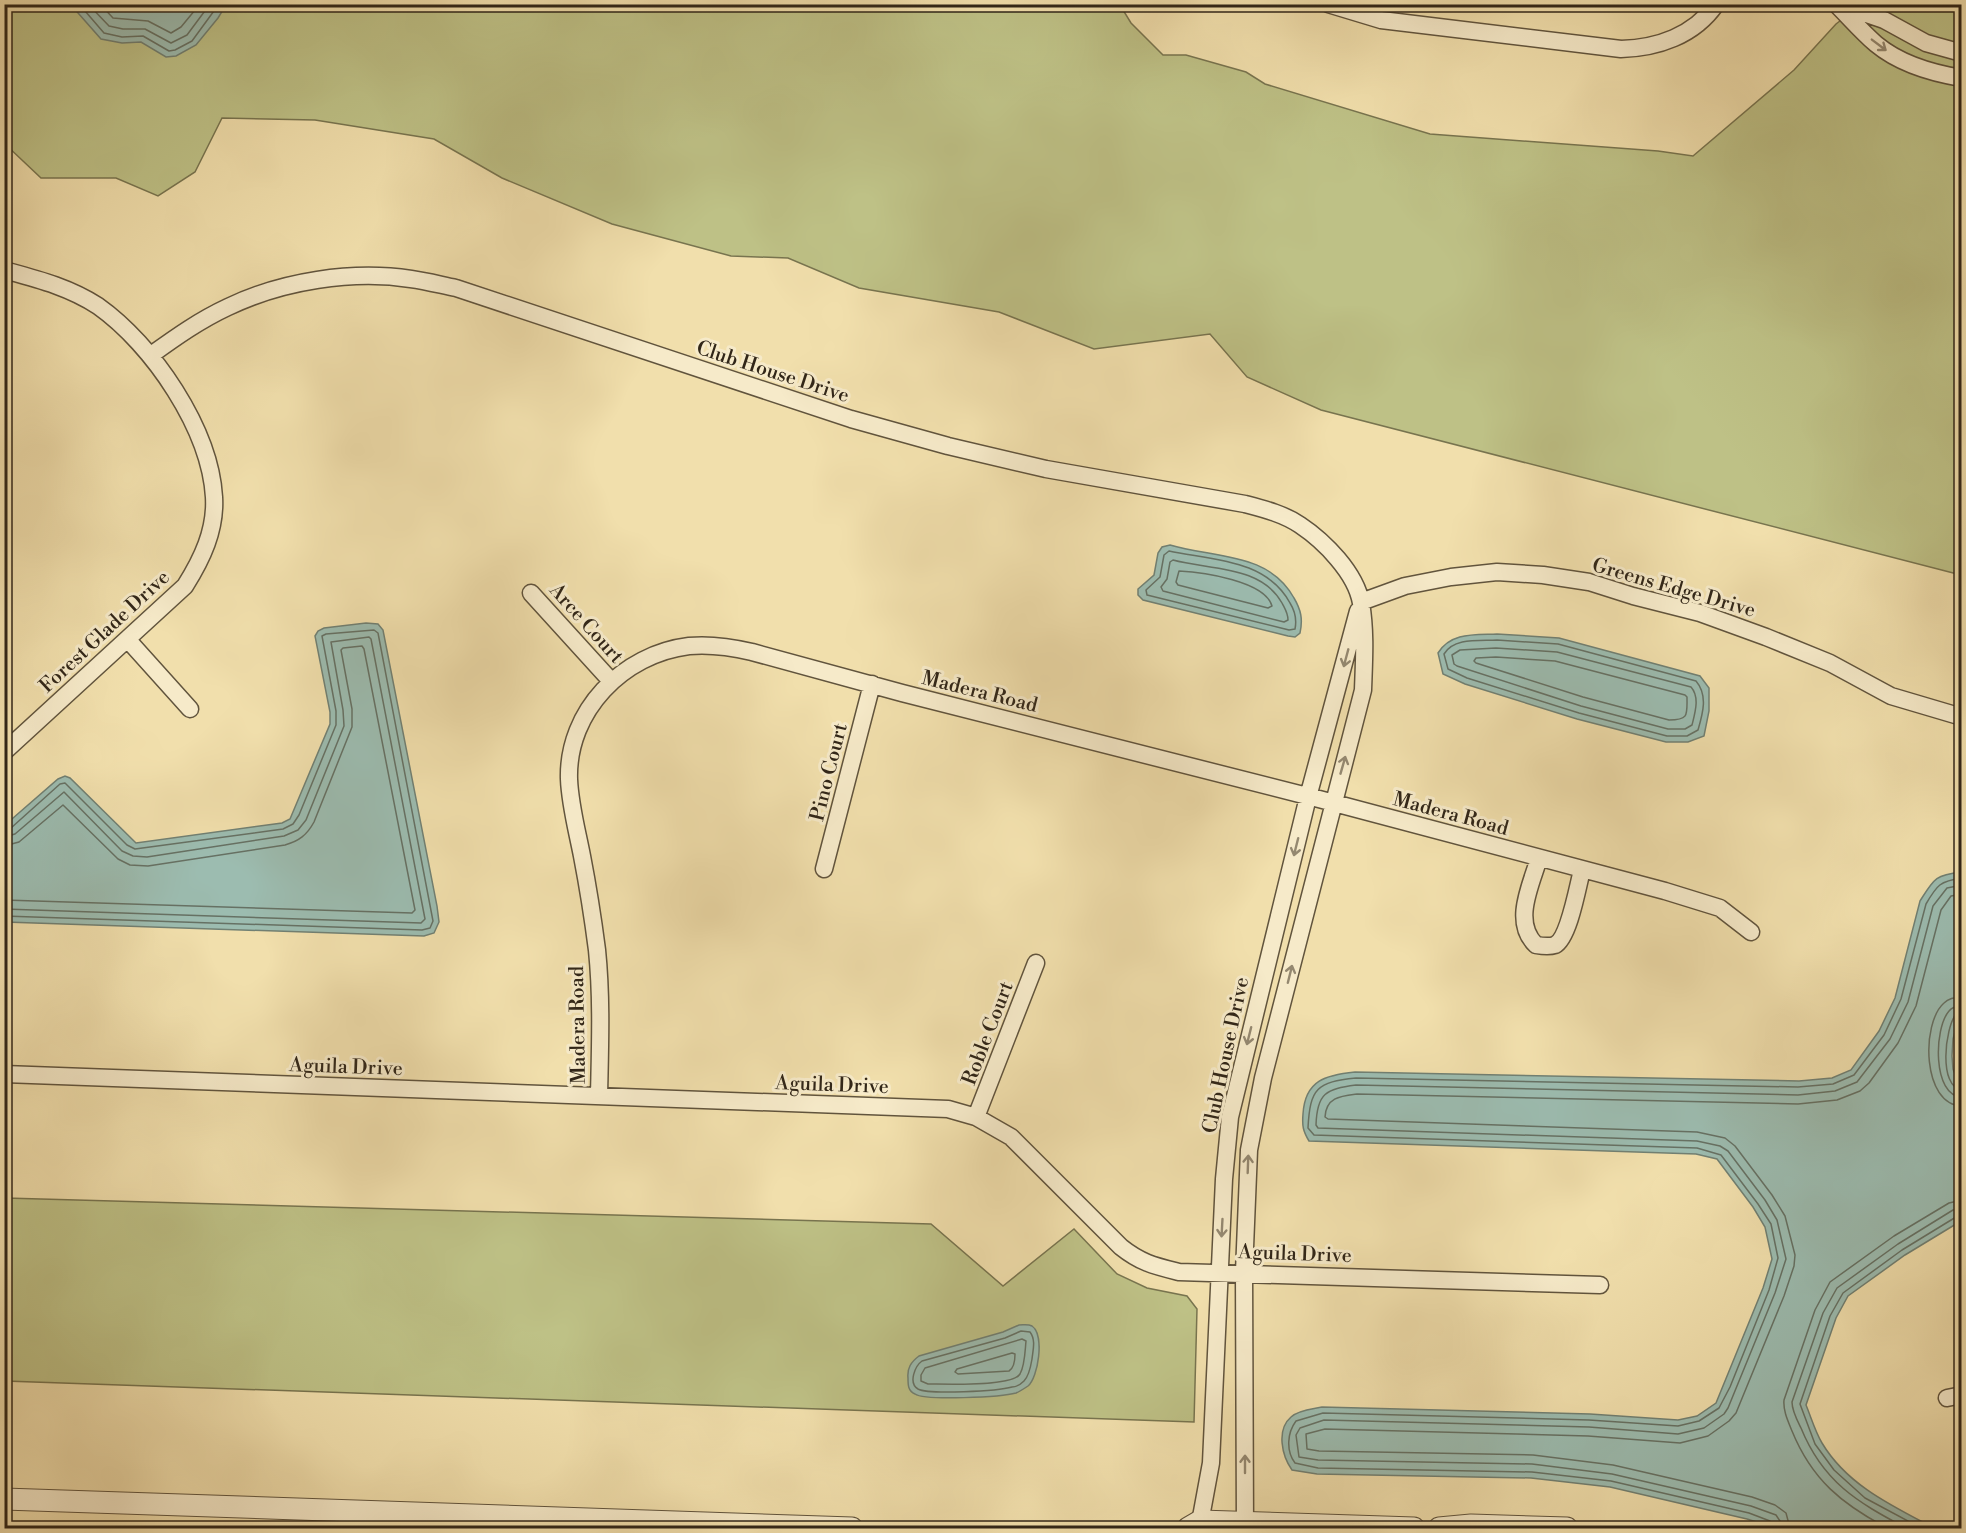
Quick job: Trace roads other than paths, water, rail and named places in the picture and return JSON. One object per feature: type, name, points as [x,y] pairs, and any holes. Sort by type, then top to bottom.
[{"type":"street","points":[[1328,4],[1381,20],[1621,49],[1638,48],[1670,40],[1700,23],[1716,4]]},
{"type":"street","points":[[1838,4],[1884,20],[1926,43],[1962,53]]},
{"type":"street","points":[[1838,4],[1877,45],[1900,59],[1935,74],[1962,78]]},
{"type":"street","name":"Forest Glade Drive","points":[[4,270],[66,288],[98,306],[126,329],[151,355],[178,395],[200,438],[210,468],[215,498],[211,530],[201,560],[185,586],[4,752]]},
{"type":"street","name":"Club House Drive","points":[[151,355],[188,328],[229,306],[272,290],[318,280],[364,276],[410,279],[456,288],[851,419],[948,446],[1046,469],[1245,504],[1273,512],[1299,525],[1322,543],[1342,564],[1361,602],[1364,638],[1363,690],[1263,1078],[1249,1150],[1244,1272],[1245,1526]]},
{"type":"street","name":"Greens Edge Drive","points":[[1361,602],[1405,586],[1439,579],[1497,573],[1543,575],[1588,582],[1700,613],[1830,663],[1891,696],[1962,717]]},
{"type":"street","name":"Arce Court","points":[[531,593],[611,681]]},
{"type":"street","name":"Club House Drive","points":[[1196,1526],[1211,1462],[1219,1272],[1230,1117],[1308,797],[1361,602]]},
{"type":"street","points":[[128,640],[190,709]]},
{"type":"street","name":"Madera Road","points":[[599,1096],[601,1020],[597,951],[569,780],[574,743],[587,711],[611,681],[645,658],[689,646],[730,647],[752,652],[1539,858],[1712,905],[1720,908],[1751,932]]},
{"type":"street","name":"Pino Court","points":[[824,869],[872,684]]},
{"type":"street","points":[[1539,858],[1524,911],[1529,938],[1536,945],[1554,945],[1561,940],[1582,870]]},
{"type":"street","name":"Roble Court","points":[[976,1117],[1036,963]]},
{"type":"street","name":"Aguila Drive","points":[[4,1074],[948,1109],[994,1125],[1011,1137],[1121,1247],[1139,1260],[1179,1272],[1244,1272],[1600,1285]]},
{"type":"street","points":[[4,1499],[852,1528]]},
{"type":"street","points":[[1439,1528],[1471,1525],[1567,1528]]},
{"type":"street","points":[[1196,1526],[1414,1528]]},
{"type":"water","points":[[71,5],[226,5],[196,45],[176,56],[166,57],[141,42],[122,43],[101,39]]},
{"type":"water","points":[[1170,545],[1239,559],[1270,572],[1283,583],[1296,602],[1300,611],[1300,633],[1295,637],[1288,636],[1143,600],[1138,595],[1138,589],[1154,575],[1158,553],[1162,547]]},
{"type":"water","points":[[366,623],[378,624],[383,630],[437,906],[439,922],[434,933],[424,936],[5,922],[5,825],[58,779],[65,776],[70,778],[136,843],[282,823],[290,819],[330,724],[330,712],[315,636],[324,628]]},
{"type":"water","points":[[1497,634],[1559,638],[1700,676],[1709,688],[1709,711],[1704,736],[1688,742],[1666,742],[1577,719],[1465,684],[1443,674],[1438,653],[1443,646],[1464,636]]},
{"type":"water","points":[[1961,872],[1961,1011],[1953,1039],[1952,1056],[1953,1069],[1961,1090],[1961,1221],[1905,1255],[1848,1296],[1836,1318],[1806,1405],[1822,1443],[1844,1471],[1872,1493],[1934,1528],[1776,1528],[1610,1487],[1531,1478],[1317,1474],[1292,1470],[1283,1451],[1282,1443],[1286,1422],[1298,1413],[1322,1407],[1590,1414],[1678,1420],[1697,1416],[1716,1403],[1763,1288],[1772,1259],[1765,1227],[1717,1159],[1696,1154],[1309,1141],[1303,1128],[1303,1114],[1308,1094],[1319,1081],[1335,1075],[1355,1072],[1799,1081],[1832,1078],[1851,1070],[1879,1031],[1895,998],[1920,901],[1936,879]]},
{"type":"water","points":[[1019,1325],[1032,1326],[1036,1331],[1039,1347],[1035,1375],[1028,1386],[1020,1391],[996,1396],[948,1398],[922,1396],[913,1393],[910,1389],[908,1385],[909,1368],[919,1356],[1003,1332]]}]
